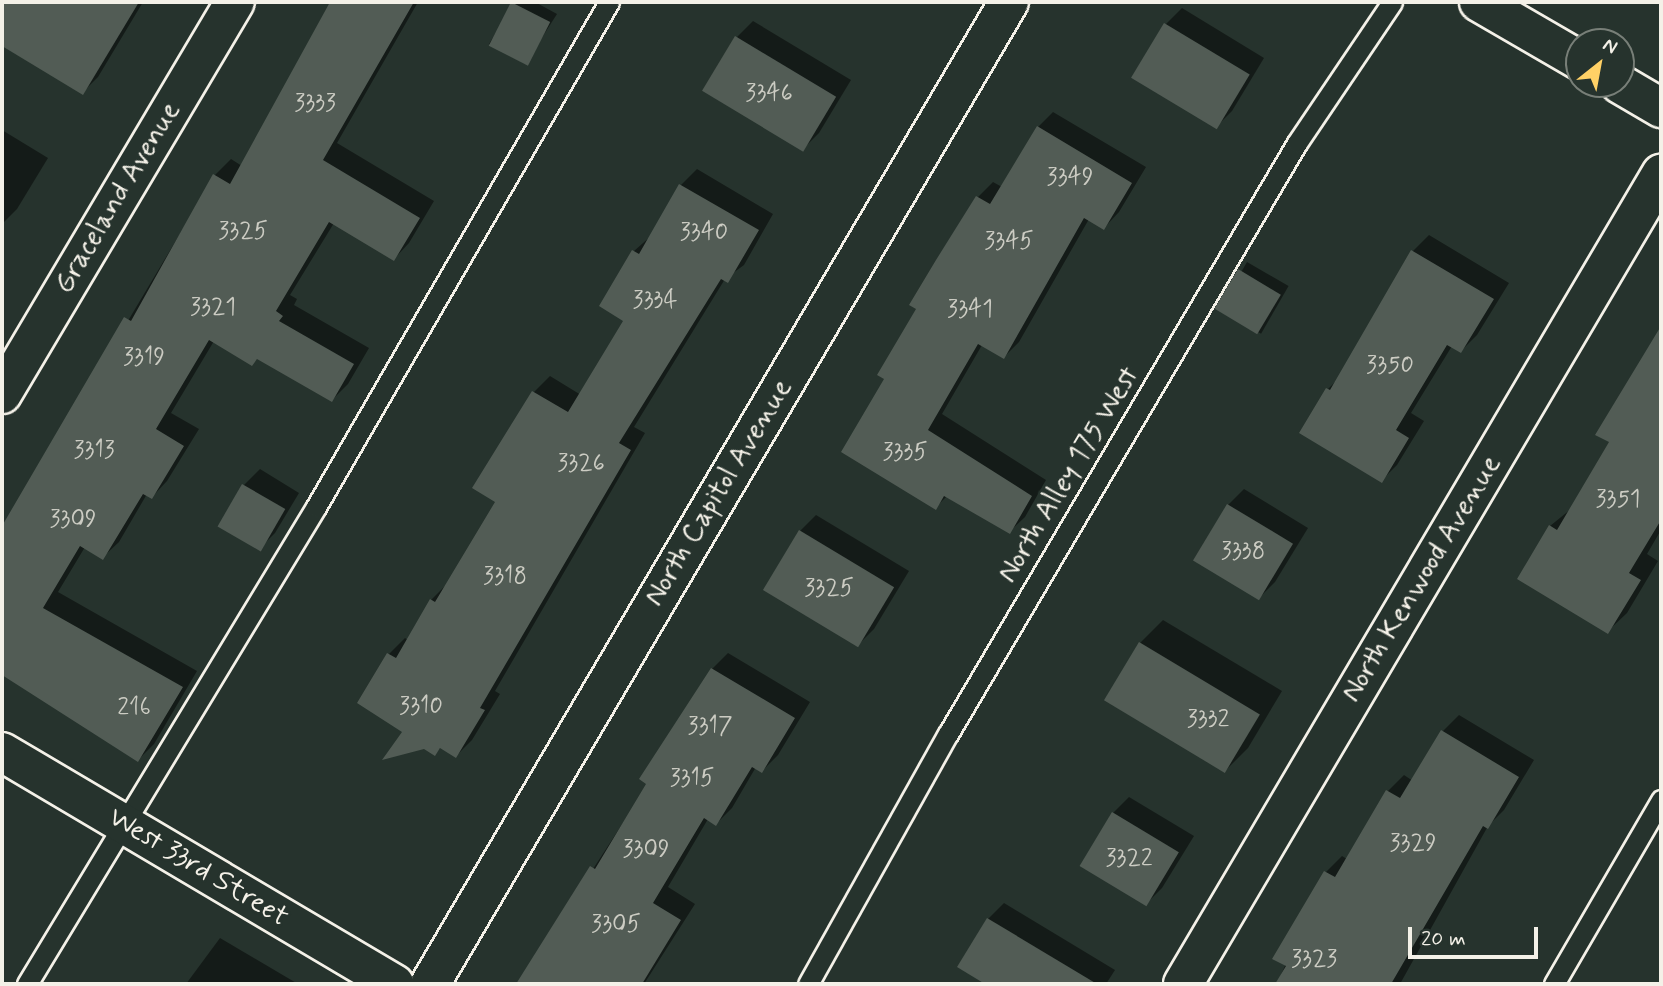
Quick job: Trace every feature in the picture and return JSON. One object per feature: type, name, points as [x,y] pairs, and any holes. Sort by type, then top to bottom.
[{"type":"street","name":"Graceland Avenue","points":[[2,394],[235,2]]},
{"type":"street","name":"North Capitol Avenue","points":[[430,984],[1009,2]]},
{"type":"street","points":[[1479,2],[1565,52]]},
{"type":"street","points":[[1635,93],[1661,108]]},
{"type":"street","name":"North Kenwood Avenue","points":[[1183,984],[1661,174]]},
{"type":"street","name":"West 33rd Street","points":[[2,752],[394,984]]},
{"type":"lane","points":[[27,984],[121,823],[316,507],[610,2]]},
{"type":"lane","name":"North Alley 175 West","points":[[808,984],[948,734],[1297,143],[1392,2]]},
{"type":"lane","points":[[1554,984],[1661,800]]},
{"type":"building","points":[[2,2],[139,2],[83,95],[2,46]]},
{"type":"building","points":[[330,2],[414,2],[323,160],[420,218],[394,261],[329,222],[276,311],[283,316],[279,321],[354,364],[332,402],[257,359],[252,366],[209,340],[156,429],[184,446],[152,499],[143,494],[103,560],[80,546],[43,608],[183,687],[138,762],[2,675],[2,526],[124,317],[131,321],[213,174],[230,184]]},
{"type":"building","points":[[511,2],[550,22],[528,66],[489,46]]},
{"type":"building","points":[[1164,23],[1250,75],[1217,129],[1131,78]]},
{"type":"building","points":[[735,36],[836,97],[803,152],[702,91]]},
{"type":"building","points":[[1037,126],[1132,183],[1104,230],[1084,218],[1004,359],[978,344],[928,430],[1032,496],[1010,534],[944,496],[936,510],[841,452],[884,379],[877,375],[916,309],[909,305],[936,260],[976,196],[990,204]]},
{"type":"building","points":[[679,184],[759,230],[728,283],[721,279],[619,443],[631,450],[480,708],[485,710],[456,758],[440,748],[435,756],[424,749],[382,760],[402,732],[357,703],[387,653],[396,658],[430,599],[435,602],[495,502],[472,488],[532,391],[568,412],[623,321],[599,306],[632,250],[639,254]]},
{"type":"building","points":[[1411,250],[1494,299],[1461,353],[1447,345],[1396,430],[1409,438],[1382,483],[1299,433],[1326,388],[1330,390]]},
{"type":"building","points":[[1238,269],[1281,295],[1257,334],[1214,308]]},
{"type":"building","points":[[1661,326],[1661,520],[1629,573],[1641,580],[1608,634],[1517,579],[1549,525],[1557,530],[1609,442],[1595,435]]},
{"type":"building","points":[[242,484],[285,509],[261,551],[218,526]]},
{"type":"building","points":[[1227,504],[1293,544],[1259,600],[1193,561]]},
{"type":"building","points":[[799,530],[894,587],[858,647],[763,590]]},
{"type":"building","points":[[1139,642],[1260,715],[1225,773],[1104,700]]},
{"type":"building","points":[[711,668],[795,718],[762,773],[752,767],[716,826],[704,818],[653,903],[681,920],[642,984],[516,984],[590,866],[595,869],[646,784],[639,779]]},
{"type":"building","points":[[1441,730],[1519,777],[1488,829],[1483,826],[1391,984],[1275,984],[1286,966],[1272,959],[1324,871],[1335,877],[1386,790],[1400,798]]},
{"type":"building","points":[[1112,812],[1179,852],[1146,906],[1080,866]]},
{"type":"building","points":[[987,918],[1097,984],[985,984],[957,967]]}]
